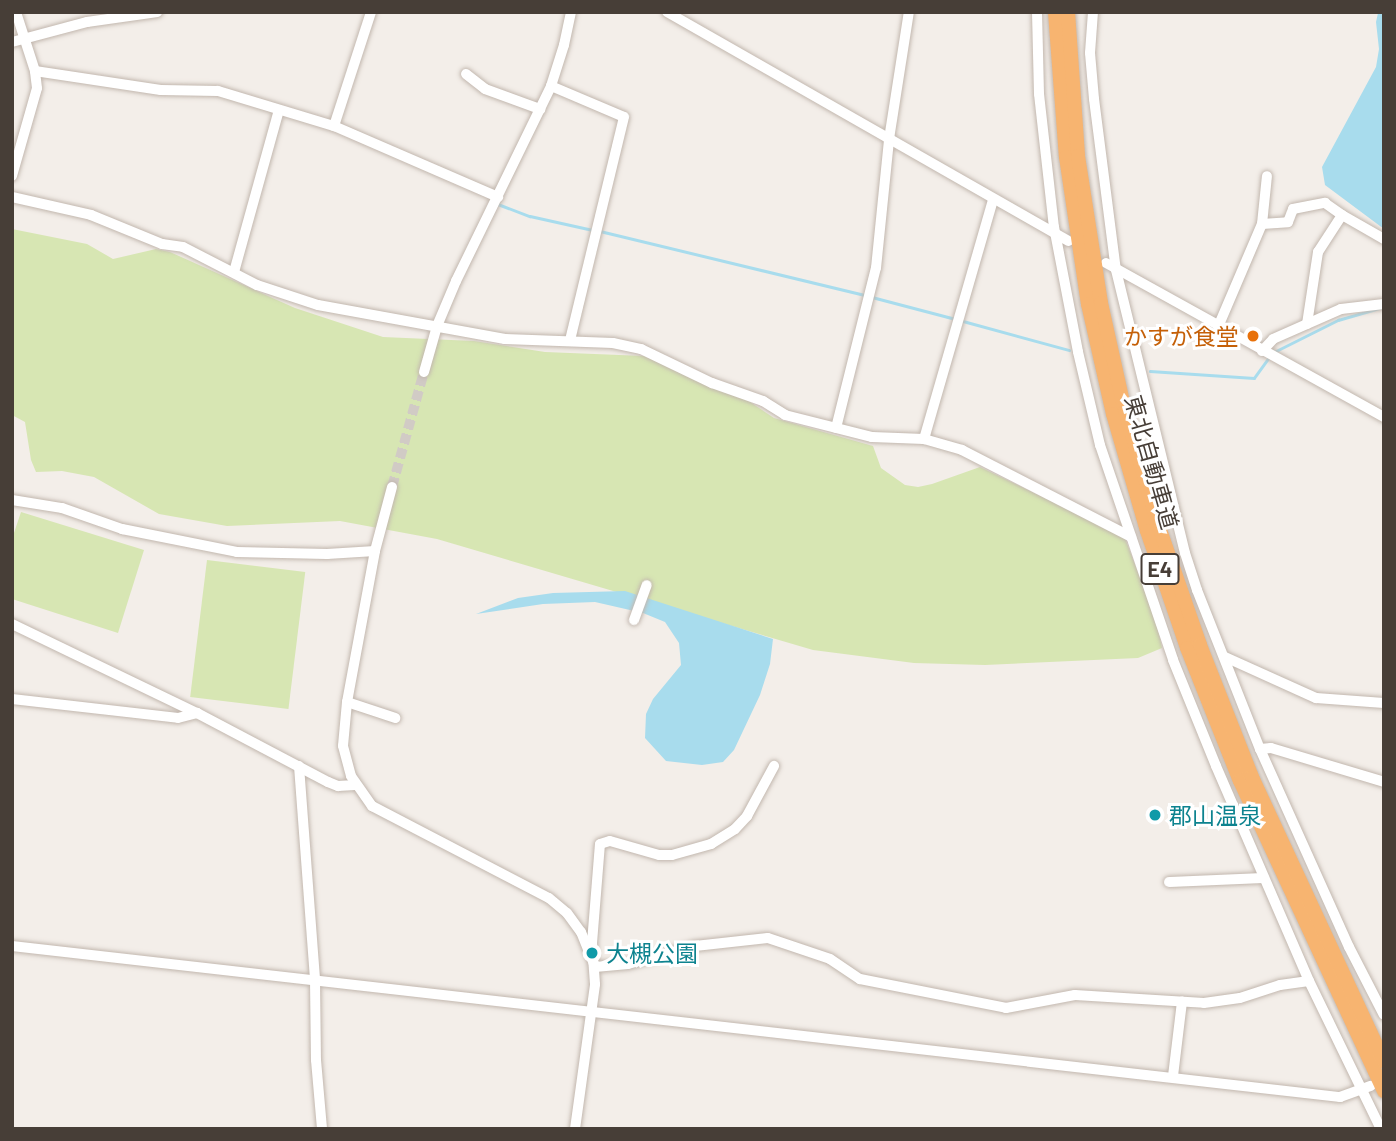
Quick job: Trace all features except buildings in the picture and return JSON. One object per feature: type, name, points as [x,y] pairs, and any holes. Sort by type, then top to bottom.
[{"type":"highway","name":"東北自動車道","points":[[1055,12],[1064,146],[1086,291],[1113,414],[1147,531],[1184,637],[1240,781],[1372,1089]]},
{"type":"highway","name":"東北自動車道","points":[[1068,12],[1082,192],[1101,303],[1125,411],[1159,527],[1200,645],[1252,777],[1384,1062]]},
{"type":"highway","points":[[1070,61],[1079,12]]},
{"type":"street","points":[[12,176],[37,88],[35,71],[16,12]]},
{"type":"street","points":[[12,42],[87,22],[157,12]]},
{"type":"street","points":[[334,126],[370,12]]},
{"type":"street","points":[[424,372],[437,326],[551,86],[571,12]]},
{"type":"street","points":[[667,12],[1069,242]]},
{"type":"street","points":[[836,428],[876,268],[889,139],[909,12]]},
{"type":"street","points":[[1037,12],[1039,94],[1055,234],[1078,352],[1100,445],[1131,537],[1264,878],[1310,981],[1372,1089],[1381,1129]]},
{"type":"street","points":[[1093,12],[1091,64],[1116,270],[1185,553],[1220,653],[1260,748],[1349,947],[1384,1014]]},
{"type":"street","points":[[35,71],[161,90],[218,91],[334,126],[498,197]]},
{"type":"street","points":[[466,74],[485,89],[540,109]]},
{"type":"street","points":[[551,86],[624,117],[570,341]]},
{"type":"street","points":[[234,272],[279,110]]},
{"type":"street","points":[[1218,327],[1262,224],[1267,176]]},
{"type":"street","points":[[12,197],[102,218],[127,232],[162,244],[183,247],[257,285],[318,305],[505,339],[613,344],[641,349],[712,383],[763,401],[785,415],[872,437],[924,439],[962,450],[1131,537]]},
{"type":"street","points":[[924,439],[993,200]]},
{"type":"street","points":[[1262,224],[1287,222],[1293,209],[1325,203],[1384,239]]},
{"type":"street","points":[[1307,324],[1318,252],[1342,215]]},
{"type":"street","points":[[1106,263],[1262,351],[1317,377],[1384,417]]},
{"type":"street","points":[[1262,351],[1273,339],[1341,309],[1383,304]]},
{"type":"street","points":[[392,487],[375,551],[347,702],[343,746],[355,785],[372,806],[549,898],[567,913],[581,933],[595,967]]},
{"type":"street","points":[[12,500],[62,508],[122,529],[237,552],[317,554],[375,551]]},
{"type":"street","points":[[635,620],[647,585]]},
{"type":"street","points":[[12,624],[197,713],[335,785],[355,785]]},
{"type":"street","points":[[1220,653],[1316,698],[1384,703]]},
{"type":"street","points":[[12,699],[178,718],[197,713]]},
{"type":"street","points":[[347,702],[395,718]]},
{"type":"street","points":[[1260,748],[1271,748],[1384,782]]},
{"type":"street","points":[[299,766],[315,980],[316,1060],[322,1129]]},
{"type":"street","points":[[575,1129],[593,1012],[595,967],[592,943],[600,844],[610,841],[659,855],[672,855],[711,844],[735,829],[747,816],[774,766]]},
{"type":"street","points":[[1169,882],[1264,878]]},
{"type":"street","points":[[595,967],[628,964],[695,946],[768,938],[830,958],[860,979],[1006,1008],[1074,995],[1182,1002],[1228,1001],[1280,985],[1310,981]]},
{"type":"street","points":[[12,946],[1340,1097],[1372,1089]]},
{"type":"street","points":[[1173,1076],[1182,1002]]},
{"type":"green space","points":[[12,229],[87,244],[113,259],[156,249],[170,252],[295,308],[383,337],[474,341],[545,352],[644,356],[744,398],[774,418],[873,446],[881,468],[905,485],[918,487],[932,484],[980,467],[1124,536],[1156,619],[1162,648],[1138,658],[985,665],[914,663],[813,650],[437,539],[340,521],[227,526],[159,514],[94,477],[62,471],[36,472],[31,460],[25,422],[12,415]]},
{"type":"green space","points":[[21,512],[144,550],[118,633],[12,599],[12,539]]},
{"type":"green space","points":[[207,560],[305,572],[288,709],[190,697]]},
{"type":"water","points":[[1384,12],[1384,229],[1325,185],[1322,167],[1376,67],[1379,49],[1376,22],[1378,13]]},
{"type":"water","points":[[625,591],[773,639],[770,664],[760,695],[734,750],[723,762],[702,765],[666,761],[645,738],[646,714],[653,699],[681,665],[679,643],[665,622],[643,613],[595,602],[543,604],[476,614],[518,598],[553,593]]},
{"type":"waterway","points":[[498,204],[530,216],[593,230]]},
{"type":"waterway","points":[[600,231],[865,295]]},
{"type":"waterway","points":[[872,297],[956,319]]},
{"type":"waterway","points":[[1274,352],[1338,320],[1383,307]]},
{"type":"waterway","points":[[963,321],[1069,350]]},
{"type":"waterway","points":[[1150,371],[1254,378],[1269,357]]},
{"type":"tunnel","points":[[392,487],[424,372]]},
{"type":"place","name":"かすが食堂","points":[[1253,336]]},
{"type":"place","name":"郡山温泉","points":[[1155,815]]},
{"type":"place","name":"大槻公園","points":[[592,953]]}]
